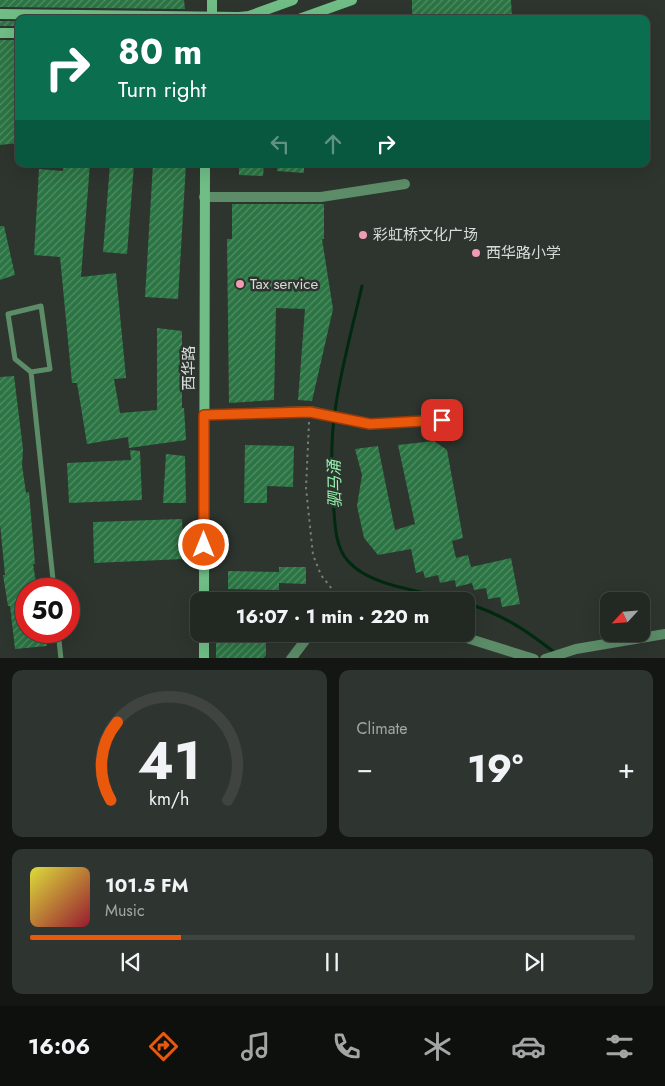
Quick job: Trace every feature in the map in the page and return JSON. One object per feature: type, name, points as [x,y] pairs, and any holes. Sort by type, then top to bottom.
[{"type":"main road","points":[[212,0],[212,15]]},
{"type":"main road","points":[[254,15],[293,0]]},
{"type":"main road","points":[[310,15],[352,0]]},
{"type":"main road","points":[[0,14],[71,15]]},
{"type":"main road","points":[[0,33],[15,33]]},
{"type":"main road","name":"西华路","points":[[204,167],[204,592]]},
{"type":"main road","points":[[204,642],[204,658]]},
{"type":"street","points":[[204,197],[321,197],[405,184]]},
{"type":"street","points":[[204,415],[310,412],[370,424],[442,420]]},
{"type":"street","points":[[545,658],[576,648],[665,634]]},
{"type":"street","points":[[475,640],[534,658]]},
{"type":"street","points":[[291,658],[304,642]]},
{"type":"lane","points":[[31,372],[50,369],[41,306],[8,314],[15,359],[31,372],[53,578]]},
{"type":"lane","points":[[59,643],[61,658]]},
{"type":"path","points":[[310,412],[306,488],[313,555],[321,575],[332,592]]},
{"type":"building","points":[[0,0],[184,0],[185,9],[0,7]]},
{"type":"building","points":[[412,0],[511,0],[512,15],[412,15]]},
{"type":"building","points":[[0,21],[15,21],[15,26],[0,26]]},
{"type":"building","points":[[0,40],[15,40],[15,143],[0,145]]},
{"type":"building","points":[[64,167],[90,167],[81,277],[116,273],[126,378],[114,379],[120,413],[157,410],[157,328],[182,331],[182,408],[184,408],[186,440],[129,448],[128,437],[87,444],[77,383],[72,383],[60,257],[34,255],[39,169],[63,171]]},
{"type":"building","points":[[110,167],[134,167],[127,254],[103,252]]},
{"type":"building","points":[[153,167],[186,167],[178,299],[145,297]]},
{"type":"building","points":[[239,167],[264,167],[263,176],[239,175]]},
{"type":"building","points":[[278,167],[304,167],[304,173],[277,171]]},
{"type":"building","points":[[232,204],[324,204],[324,239],[322,239],[333,309],[312,401],[298,400],[305,309],[276,308],[274,400],[229,403],[227,239],[232,239]]},
{"type":"building","points":[[0,226],[4,226],[15,275],[0,280]]},
{"type":"building","points":[[14,376],[23,449],[22,465],[26,493],[29,492],[35,564],[33,564],[35,578],[15,578],[15,643],[47,643],[47,646],[15,649],[10,606],[8,606],[3,575],[5,575],[0,524],[0,377]]},
{"type":"building","points":[[434,441],[447,450],[463,538],[452,541],[456,558],[468,555],[471,567],[511,558],[520,604],[502,607],[500,597],[488,599],[486,588],[474,590],[472,583],[456,587],[455,580],[440,583],[438,575],[425,578],[423,571],[416,573],[411,549],[378,555],[364,538],[357,506],[362,475],[355,449],[378,446],[395,530],[415,524],[398,445]]},
{"type":"building","points":[[245,445],[294,446],[293,487],[267,486],[267,503],[244,503]]},
{"type":"building","points":[[130,450],[140,451],[142,500],[69,503],[67,463],[131,460]]},
{"type":"building","points":[[166,454],[185,456],[186,503],[163,503]]},
{"type":"building","points":[[182,519],[184,559],[94,563],[93,522]]},
{"type":"building","points":[[279,567],[306,567],[306,584],[279,583],[279,590],[228,589],[228,571],[279,572]]},
{"type":"building","points":[[216,642],[266,642],[266,655],[264,658],[216,658]]},
{"type":"waterway","name":"驷马涌","points":[[362,286],[341,375],[333,431],[332,484],[337,537],[344,556],[358,570],[385,583],[422,592]]},
{"type":"waterway","name":"驷马涌","points":[[475,606],[518,626],[562,658]]},
{"type":"place","name":"彩虹桥文化广场","points":[[363,235]]},
{"type":"place","name":"西华路小学","points":[[476,253]]},
{"type":"place","name":"Tax service","points":[[240,284]]},
{"type":"route","points":[[204,545],[204,415],[310,412],[370,424],[442,420]]}]
